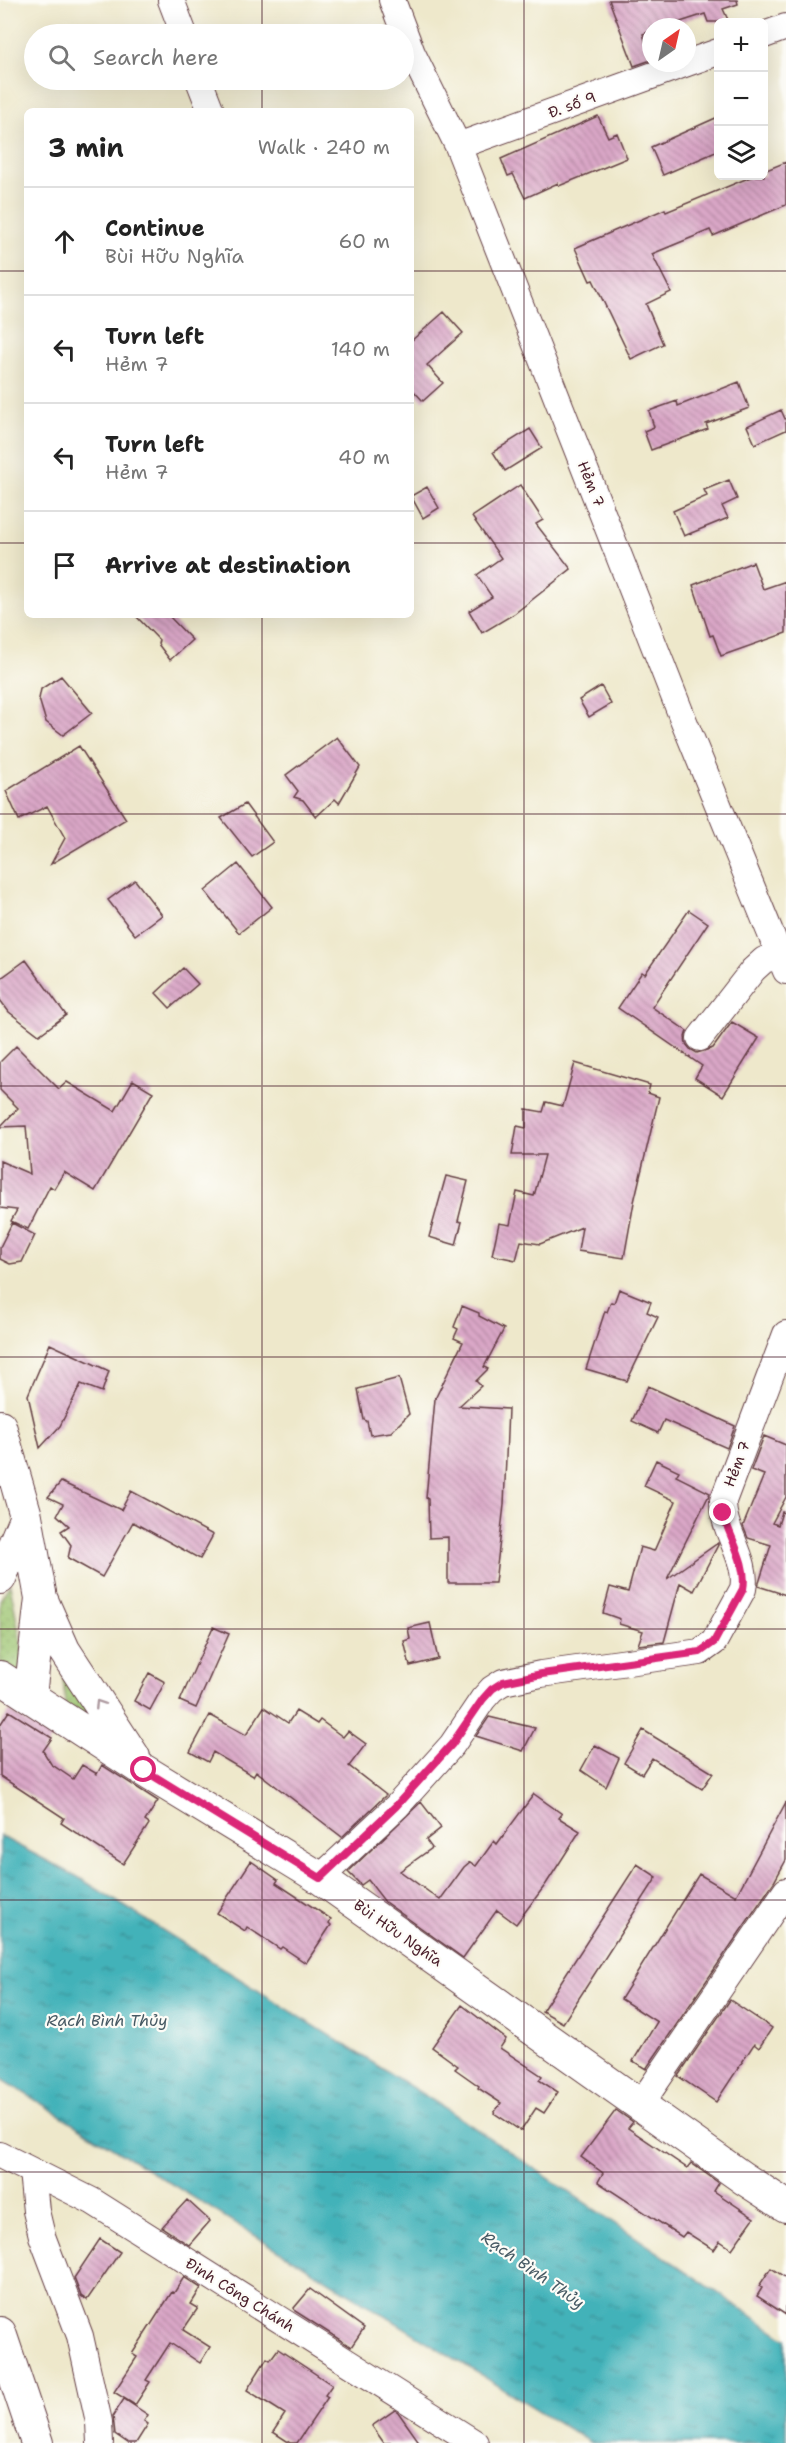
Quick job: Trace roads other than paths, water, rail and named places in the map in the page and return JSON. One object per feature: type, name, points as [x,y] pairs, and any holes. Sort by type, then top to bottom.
[{"type":"main road","points":[[0,1426],[26,1516],[41,1598],[64,1650],[144,1770]]},
{"type":"main road","points":[[0,1578],[26,1516]]},
{"type":"main road","points":[[30,1696],[41,1598]]},
{"type":"main road","name":"Bùi Hữu Nghĩa","points":[[0,1677],[144,1770],[320,1878],[743,2178],[786,2206]]},
{"type":"main road","points":[[0,2333],[37,2443]]},
{"type":"street","points":[[171,0],[179,24]]},
{"type":"street","name":"Hẻm 7","points":[[392,0],[401,24]]},
{"type":"street","points":[[768,34],[786,27]]},
{"type":"street","name":"Đ. số 9","points":[[696,60],[714,53]]},
{"type":"street","name":"Hẻm 7","points":[[414,57],[458,146],[681,714],[783,963]]},
{"type":"street","name":"Đ. số 9","points":[[458,146],[662,72]]},
{"type":"street","points":[[204,90],[210,108]]},
{"type":"street","points":[[700,1038],[753,970],[764,960],[783,963]]},
{"type":"street","name":"Hẻm 7","points":[[320,1878],[396,1806],[452,1744],[483,1699],[503,1682],[542,1674],[700,1652],[712,1645],[743,1589],[744,1582],[742,1566],[723,1513],[723,1501],[786,1334]]},
{"type":"street","points":[[640,2105],[786,1891]]},
{"type":"street","name":"Đinh Công Chánh","points":[[0,2155],[92,2201],[475,2443]]},
{"type":"street","points":[[32,2171],[36,2211],[42,2236],[80,2336],[99,2422],[100,2443]]},
{"type":"water","name":"Rạch Bình Thủy","points":[[0,1836],[78,1877],[451,2112],[786,2339],[786,2443],[591,2443],[0,2078]]}]
